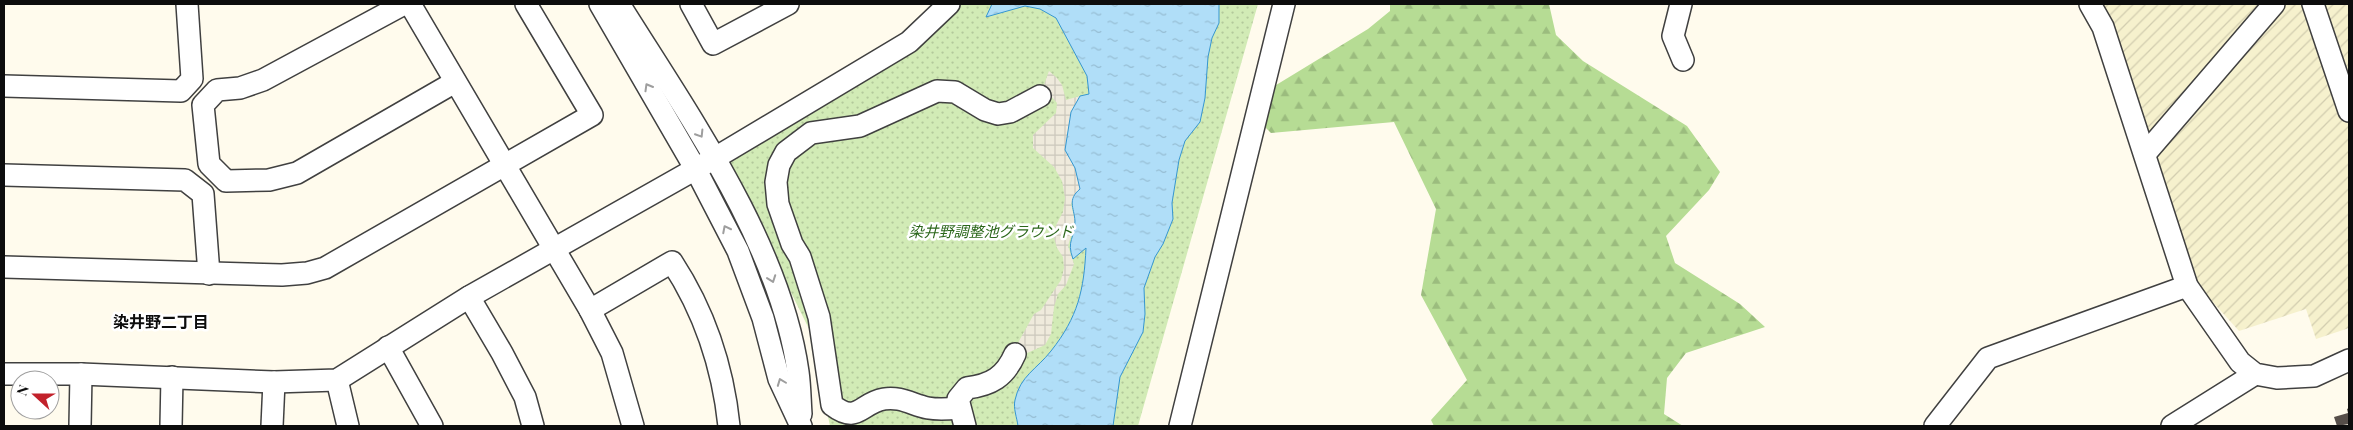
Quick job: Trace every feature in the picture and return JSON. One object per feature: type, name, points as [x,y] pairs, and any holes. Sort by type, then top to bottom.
[{"type":"street","points":[[4,86],[181,91],[192,78],[187,4]]},
{"type":"street","points":[[404,4],[263,80],[240,88],[216,90],[203,105],[208,164],[226,181],[269,180],[298,173],[455,82]]},
{"type":"street","points":[[410,4],[590,310],[612,353],[633,426]]},
{"type":"street","points":[[4,267],[282,275],[307,273],[325,268],[592,115],[526,4]]},
{"type":"street","points":[[600,4],[695,168],[738,251],[763,318],[779,379],[801,426]]},
{"type":"street","points":[[619,4],[715,158],[758,241],[785,314],[798,372],[801,426]]},
{"type":"street","points":[[691,4],[713,44],[788,4]]},
{"type":"street","points":[[4,374],[81,374],[274,382],[337,380],[469,297],[715,158],[909,42],[949,4]]},
{"type":"street","points":[[1180,426],[1284,4]]},
{"type":"street","points":[[1681,4],[1673,36],[1683,60]]},
{"type":"street","points":[[2090,4],[2103,26],[2187,286],[2240,362],[2255,374],[2277,378],[2314,376],[2349,360]]},
{"type":"street","points":[[2145,154],[2274,4]]},
{"type":"street","points":[[2313,4],[2349,111]]},
{"type":"street","points":[[1015,354],[1009,368],[998,379],[978,387],[967,388],[958,399],[962,417],[900,399],[874,401],[856,414],[842,412],[832,404],[819,317],[800,256],[792,244],[778,204],[776,182],[779,165],[786,152],[811,133],[860,126],[937,91],[955,92],[985,110],[998,114],[1010,112],[1040,96]]},
{"type":"street","points":[[4,175],[186,180],[203,194],[209,274]]},
{"type":"street","points":[[590,310],[672,262],[688,286],[713,348],[722,382],[729,426]]},
{"type":"street","points":[[1935,426],[1988,358],[2187,286]]},
{"type":"street","points":[[469,297],[525,397],[533,426]]},
{"type":"street","points":[[388,347],[432,426]]},
{"type":"street","points":[[80,426],[81,374]]},
{"type":"street","points":[[2172,426],[2255,374]]},
{"type":"street","points":[[171,426],[172,377]]},
{"type":"street","points":[[337,380],[348,426]]},
{"type":"street","points":[[272,426],[274,382]]},
{"type":"shaded area","points":[[2097,4],[2349,4],[2349,328],[2316,339],[2306,309],[2239,331],[2192,279]]},
{"type":"shaded area","points":[[1049,71],[1062,85],[1066,100],[1080,96],[1071,112],[1065,150],[1075,168],[1080,189],[1071,204],[1075,221],[1068,246],[1074,264],[1066,285],[1058,294],[1054,307],[1051,334],[1045,345],[1025,354],[1015,354],[1019,341],[1034,314],[1041,310],[1061,280],[1064,268],[1063,257],[1057,248],[1054,238],[1055,227],[1063,212],[1065,198],[1062,181],[1054,167],[1033,148],[1033,135],[1056,113],[1057,103],[1050,95],[1040,96]]},
{"type":"green space","name":"染井野調整池グラウンド","points":[[959,4],[1258,4],[1138,426],[830,426],[811,333],[727,163],[912,51]]},
{"type":"green space","points":[[1390,4],[1549,4],[1556,35],[1583,61],[1687,126],[1720,172],[1709,190],[1666,236],[1675,263],[1740,304],[1765,327],[1686,353],[1667,378],[1664,414],[1683,426],[1434,426],[1431,420],[1467,380],[1421,295],[1436,209],[1394,122],[1271,133],[1262,124],[1263,93],[1368,29],[1390,11]]},
{"type":"water","points":[[992,4],[1219,4],[1219,23],[1212,38],[1208,57],[1205,98],[1200,122],[1185,141],[1179,160],[1172,203],[1173,219],[1163,244],[1155,257],[1144,288],[1145,314],[1143,332],[1120,377],[1113,426],[1018,426],[1014,406],[1017,392],[1025,379],[1060,339],[1073,315],[1081,290],[1086,248],[1073,259],[1070,248],[1075,227],[1072,200],[1080,189],[1075,168],[1065,150],[1071,112],[1080,96],[1089,94],[1087,76],[1056,18],[1040,9],[1025,6],[986,17]]},
{"type":"building","points":[[2349,408],[2349,424],[2337,426],[2334,417],[2348,413],[2347,409]]},
{"type":"district","name":"染井野二丁目","points":[[161,321]]}]
